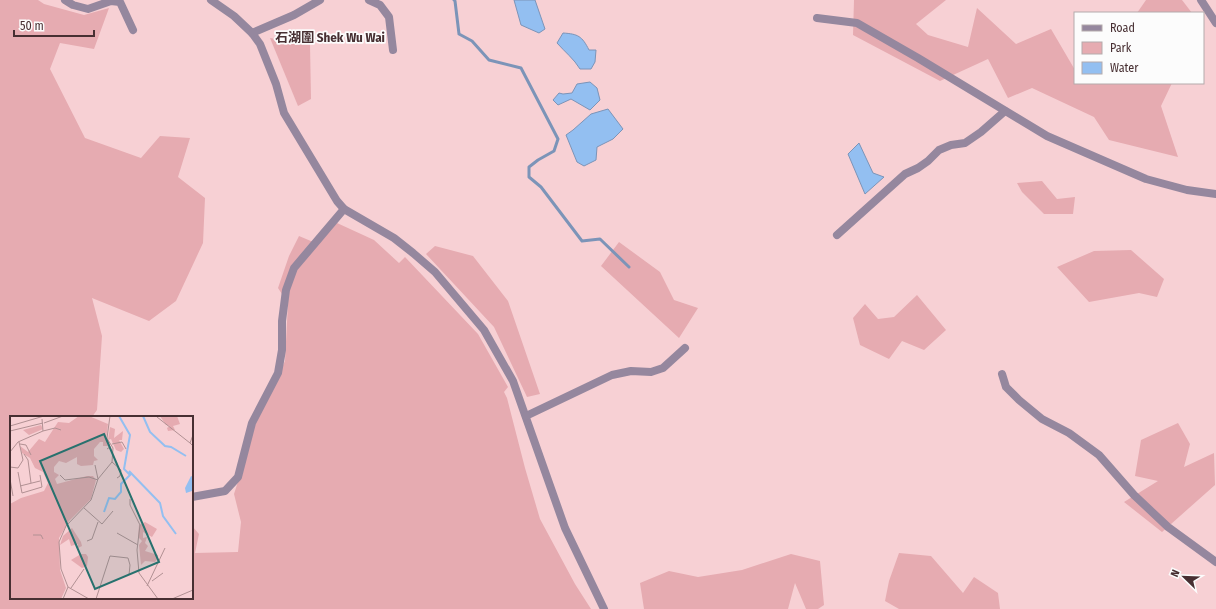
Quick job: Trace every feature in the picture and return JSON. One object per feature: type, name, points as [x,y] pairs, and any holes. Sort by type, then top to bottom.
[{"type":"street","points":[[65,0],[74,5],[88,9],[111,1],[120,2],[133,30]]},
{"type":"street","points":[[211,0],[234,16],[252,33],[260,44],[276,84],[284,113],[337,201],[344,209],[394,238],[435,272],[484,330],[513,381],[565,528],[604,609]]},
{"type":"street","points":[[252,33],[294,15],[320,0]]},
{"type":"street","points":[[369,0],[380,5],[389,17],[393,50]]},
{"type":"street","points":[[1201,0],[1216,24]]},
{"type":"street","points":[[817,18],[857,23],[1047,136],[1146,179],[1187,190],[1216,194]]},
{"type":"street","points":[[837,235],[905,174],[918,168],[939,150],[951,145],[965,143],[981,132],[1005,111]]},
{"type":"street","points":[[193,497],[225,491],[238,478],[252,423],[278,373],[282,350],[282,321],[286,290],[294,268],[344,209]]},
{"type":"street","points":[[526,416],[612,375],[631,371],[651,372],[663,368],[685,348]]},
{"type":"street","points":[[1002,374],[1006,386],[1019,400],[1042,419],[1069,433],[1099,455],[1134,494],[1168,527],[1216,562]]},
{"type":"green space","points":[[0,0],[38,0],[44,4],[84,15],[109,8],[94,49],[60,43],[50,69],[85,138],[141,158],[160,136],[190,138],[178,177],[205,198],[203,243],[176,301],[149,321],[92,298],[102,336],[97,410],[93,416],[10,416],[10,599],[193,599],[193,527],[199,534],[195,553],[238,552],[241,522],[234,494],[243,466],[251,432],[285,361],[288,303],[278,288],[289,256],[299,236],[318,244],[337,223],[374,240],[399,263],[405,257],[478,334],[508,387],[504,392],[507,398],[540,519],[575,584],[591,609],[0,609]]},
{"type":"green space","points":[[854,0],[946,0],[916,24],[928,35],[968,47],[977,8],[1016,44],[1051,29],[1074,68],[1074,84],[1172,84],[1161,106],[1178,157],[1109,140],[1094,117],[1032,88],[1008,98],[988,59],[940,81],[853,35]]},
{"type":"green space","points":[[1146,0],[1182,0],[1191,12],[1138,12]]},
{"type":"green space","points":[[270,38],[310,44],[311,99],[298,106]]},
{"type":"green space","points":[[1042,181],[1057,199],[1075,197],[1073,214],[1044,214],[1022,192],[1017,183]]},
{"type":"green space","points":[[619,242],[660,272],[674,300],[698,308],[679,338],[601,266]]},
{"type":"green space","points":[[435,246],[473,256],[508,301],[540,394],[527,397],[494,327],[426,254]]},
{"type":"green space","points":[[1131,250],[1164,279],[1157,297],[1139,293],[1089,302],[1057,267],[1094,251]]},
{"type":"green space","points":[[917,295],[946,330],[924,350],[902,341],[889,359],[860,345],[853,318],[865,304],[878,319],[894,317]]},
{"type":"green space","points":[[1178,423],[1190,444],[1184,467],[1214,453],[1215,485],[1162,532],[1124,502],[1158,481],[1135,476],[1141,440]]},
{"type":"green space","points":[[899,553],[931,556],[963,593],[974,577],[998,593],[1000,609],[899,609],[885,601],[889,581]]},
{"type":"green space","points":[[791,554],[820,561],[824,605],[818,609],[806,609],[795,583],[788,609],[644,609],[640,583],[669,571],[698,577],[742,570]]},
{"type":"water","points":[[514,0],[535,0],[545,29],[539,33],[521,25]]},
{"type":"water","points":[[563,33],[576,35],[582,39],[589,50],[596,50],[595,62],[591,69],[580,69],[557,43]]},
{"type":"water","points":[[590,82],[597,88],[600,100],[590,110],[571,99],[558,105],[553,100],[559,93],[572,93],[577,84]]},
{"type":"water","points":[[608,109],[623,129],[613,139],[597,147],[596,160],[584,166],[577,162],[566,135],[591,114]]},
{"type":"water","points":[[859,143],[873,173],[884,177],[865,194],[848,154]]},
{"type":"waterway","points":[[454,0],[459,34],[472,41],[489,60],[521,68],[558,139],[554,151],[529,167],[529,177],[541,187],[582,241],[600,239],[629,267]]},
{"type":"district","name":"石湖圍 Shek Wu Wai","points":[[330,37]]}]
